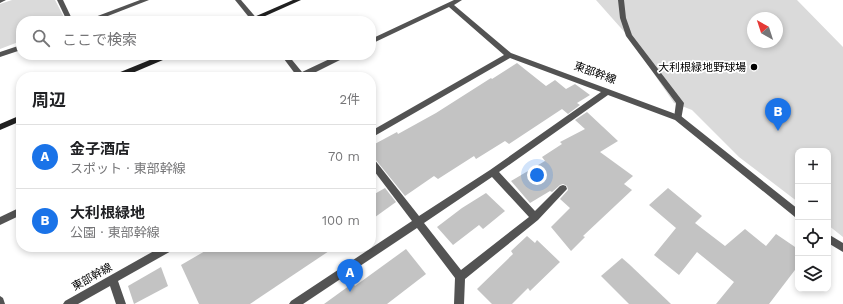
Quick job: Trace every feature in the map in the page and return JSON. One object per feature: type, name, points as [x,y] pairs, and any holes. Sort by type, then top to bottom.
[{"type":"street","points":[[60,0],[68,16]]},
{"type":"street","points":[[103,16],[146,0]]},
{"type":"street","points":[[238,0],[250,16]]},
{"type":"street","points":[[262,16],[298,0]]},
{"type":"street","points":[[376,40],[459,0]]},
{"type":"street","points":[[621,0],[621,15],[629,36],[680,103],[678,118]]},
{"type":"street","points":[[376,132],[509,55],[450,5]]},
{"type":"street","points":[[0,55],[16,49]]},
{"type":"street","name":"東部幹線","points":[[509,55],[678,118],[795,212]]},
{"type":"street","points":[[128,72],[156,60]]},
{"type":"street","points":[[288,60],[296,72]]},
{"type":"street","points":[[310,72],[334,60]]},
{"type":"street","points":[[376,250],[492,172],[608,91]]},
{"type":"street","points":[[0,126],[16,120]]},
{"type":"street","points":[[376,167],[460,277],[459,304]]},
{"type":"street","points":[[492,172],[536,217]]},
{"type":"street","points":[[460,277],[536,217],[563,189]]},
{"type":"street","points":[[0,221],[16,213]]},
{"type":"street","points":[[831,240],[843,248]]},
{"type":"street","name":"東部幹線","points":[[68,304],[161,252]]},
{"type":"street","points":[[294,304],[373,252]]},
{"type":"street","points":[[112,279],[121,304]]},
{"type":"shaded area","points":[[12,0],[55,0],[63,16],[16,16],[16,43],[0,49],[0,4]]},
{"type":"shaded area","points":[[596,0],[797,0],[843,47],[843,237],[831,227],[831,148],[795,148],[795,200],[739,157],[692,110],[674,103],[628,36]]},
{"type":"building","points":[[517,63],[546,86],[555,80],[566,89],[575,84],[590,95],[577,103],[580,105],[568,114],[562,109],[509,144],[505,141],[476,159],[474,156],[438,179],[434,176],[405,196],[376,160],[376,143],[397,132],[398,134],[436,113],[491,78],[492,79]]},
{"type":"building","points":[[587,112],[618,141],[600,152],[633,176],[624,184],[632,190],[583,236],[585,237],[571,251],[551,227],[570,208],[560,199],[568,190],[567,186],[563,184],[560,185],[552,192],[550,191],[530,203],[511,181],[545,161],[542,157],[562,144],[560,142],[585,129],[575,120]]},
{"type":"building","points":[[385,188],[396,202],[376,216],[376,193]]},
{"type":"building","points":[[668,188],[702,216],[695,223],[725,246],[745,229],[766,246],[776,234],[795,247],[795,270],[769,304],[716,304],[734,282],[697,252],[679,275],[654,255],[676,228],[649,205]]},
{"type":"building","points":[[486,193],[505,211],[483,229],[479,225],[453,245],[437,227],[462,208]]},
{"type":"building","points":[[527,236],[535,243],[537,240],[560,262],[530,291],[528,288],[512,304],[492,304],[477,289],[513,254],[511,251]]},
{"type":"building","points":[[406,249],[426,274],[387,304],[324,304],[353,283],[355,286]]},
{"type":"building","points":[[203,252],[328,252],[250,304],[199,304],[181,265]]},
{"type":"building","points":[[622,258],[671,304],[629,304],[601,276]]},
{"type":"building","points":[[161,267],[168,286],[134,304],[128,286]]},
{"type":"place","name":"大利根緑地野球場","points":[[754,67]]},
{"type":"place","name":"大利根緑地","points":[[778,131]]},
{"type":"place","name":"金子酒店","points":[[350,292]]}]
